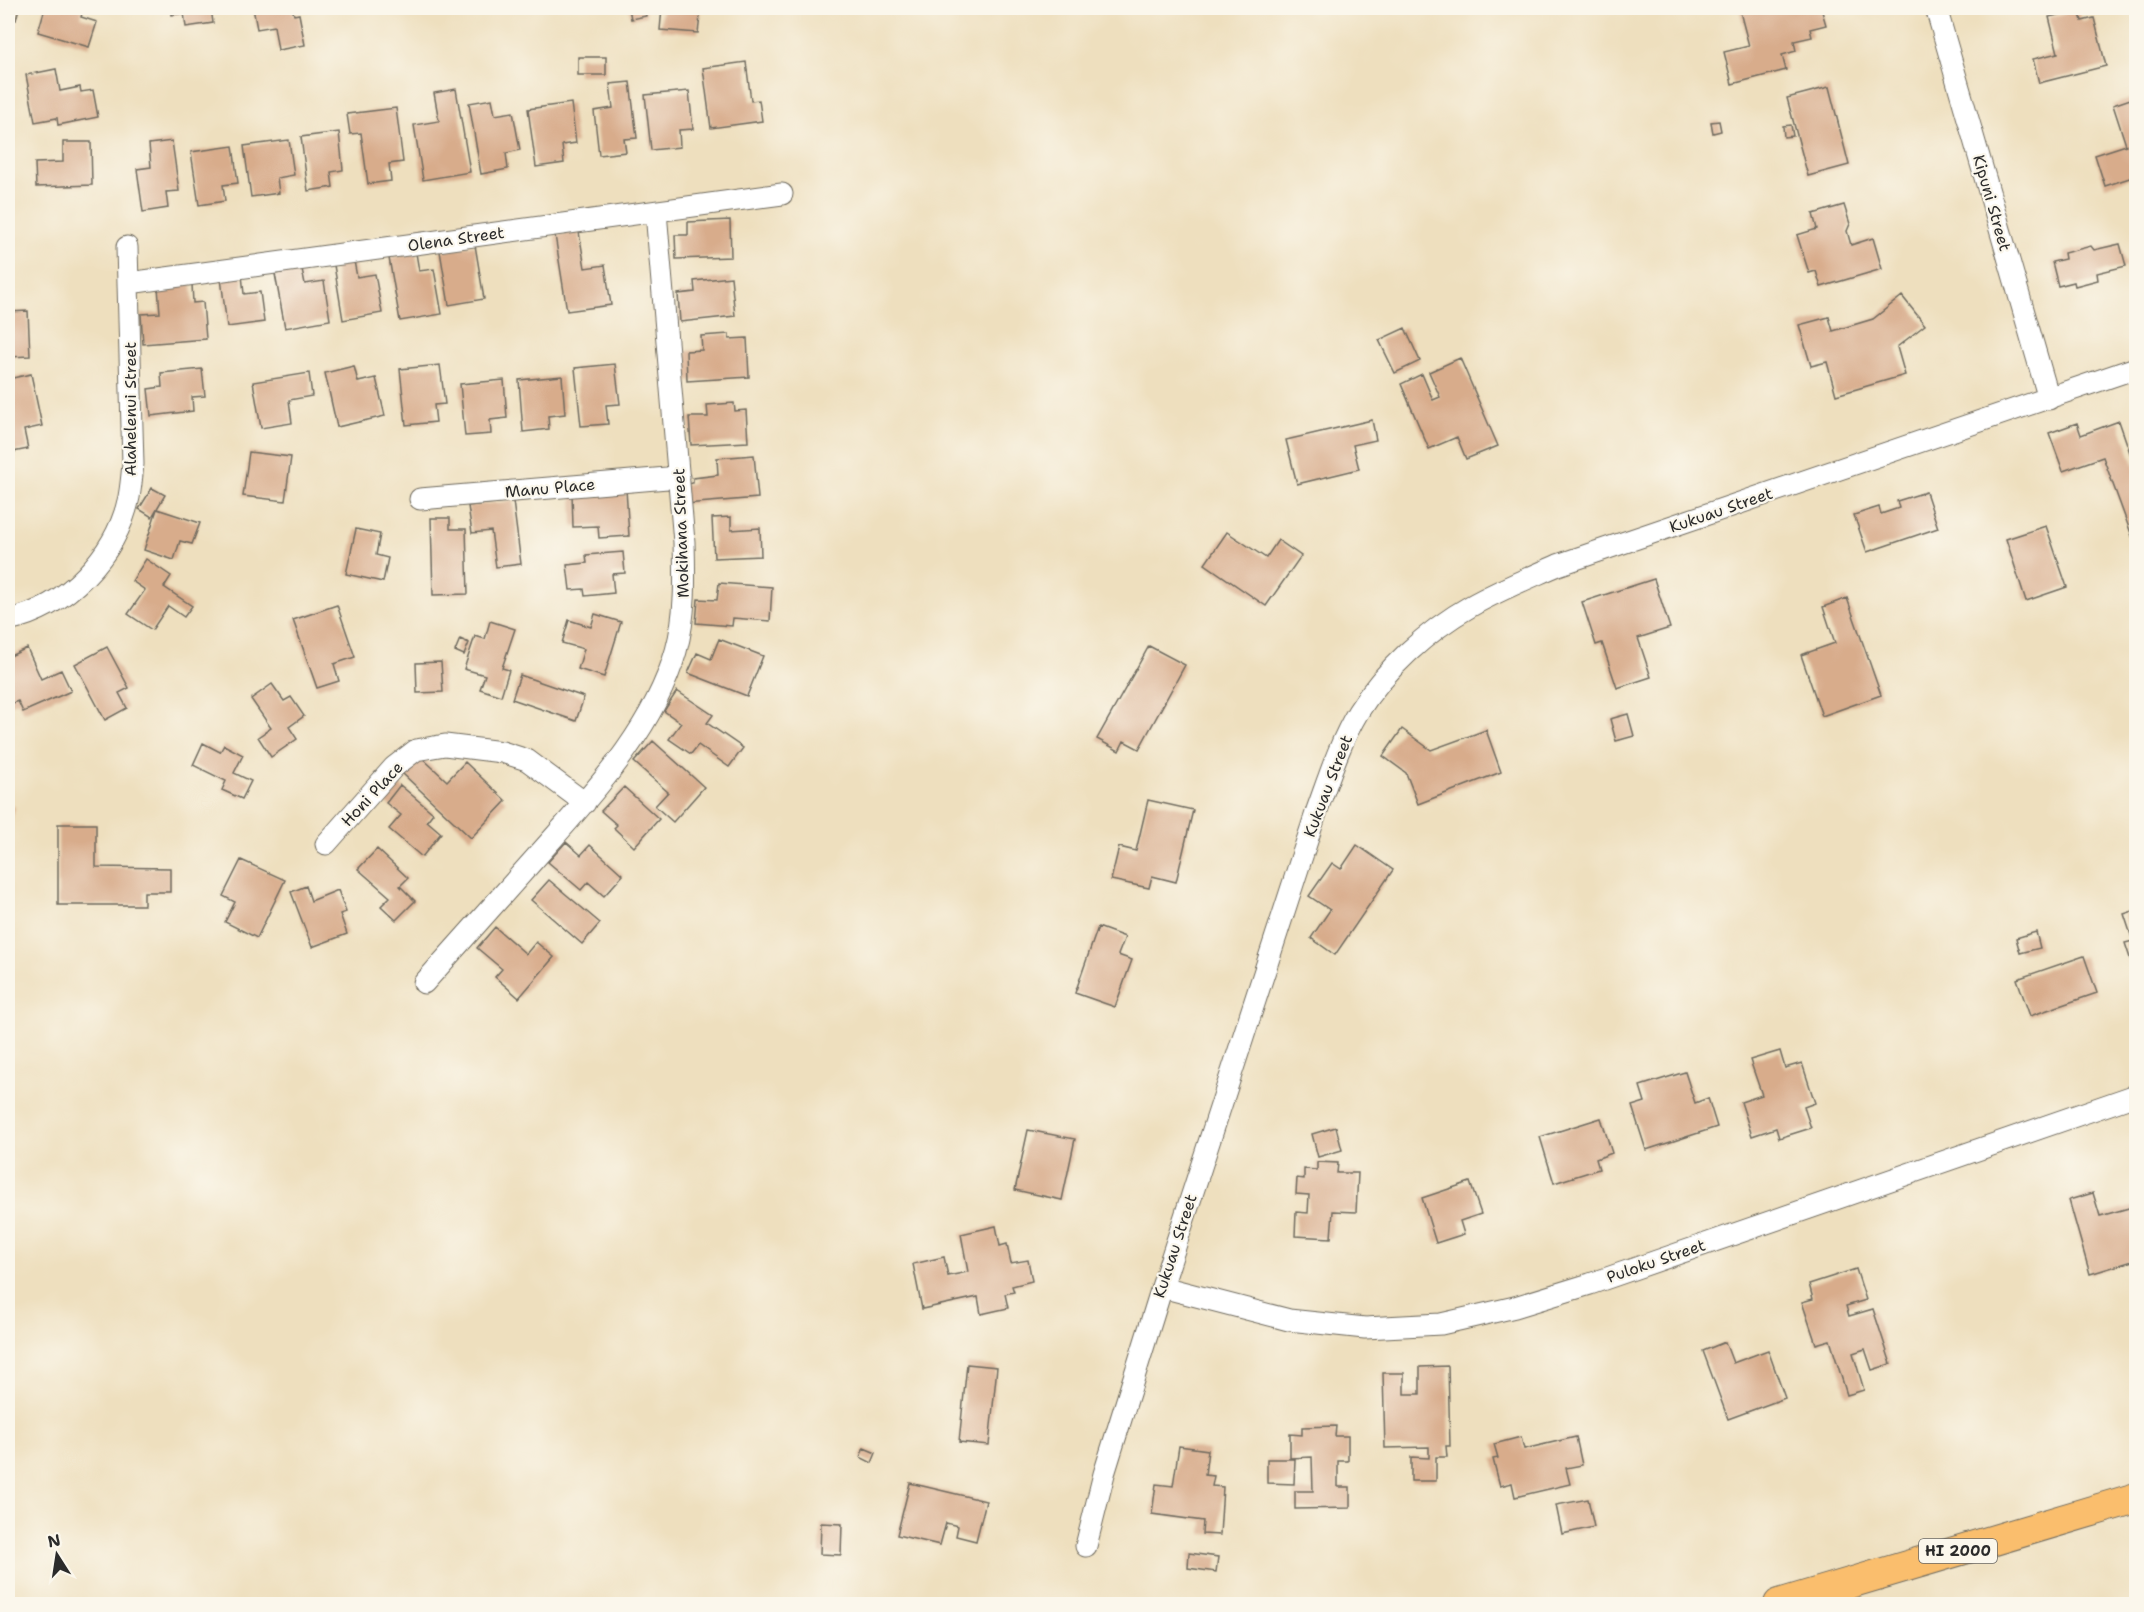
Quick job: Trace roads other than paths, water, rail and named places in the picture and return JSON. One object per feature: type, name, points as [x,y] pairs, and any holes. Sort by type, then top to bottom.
[{"type":"highway","name":"HI 2000","points":[[1779,1605],[2136,1498]]},
{"type":"street","name":"Kipuni Street","points":[[1936,8],[2049,399]]},
{"type":"street","name":"Olena Street","points":[[129,283],[782,194]]},
{"type":"street","name":"Mokihana Street","points":[[424,983],[585,803],[628,748],[657,701],[676,651],[686,596],[684,542],[656,212]]},
{"type":"street","name":"Alahelenui Street","points":[[8,620],[49,604],[77,585],[100,560],[117,530],[129,498],[133,464],[127,247]]},
{"type":"street","name":"Kukuau Street","points":[[1086,1546],[1104,1474],[1162,1287],[1335,760],[1358,713],[1387,674],[1426,638],[1470,607],[1558,565],[2136,368]]},
{"type":"street","name":"Manu Place","points":[[420,499],[679,477]]},
{"type":"street","name":"Honi Place","points":[[326,844],[394,767],[416,750],[435,746],[445,745],[502,752],[527,760],[585,803]]},
{"type":"street","name":"Puloku Street","points":[[1162,1287],[1289,1320],[1365,1328],[1441,1324],[1515,1307],[1590,1284],[2136,1095]]}]
